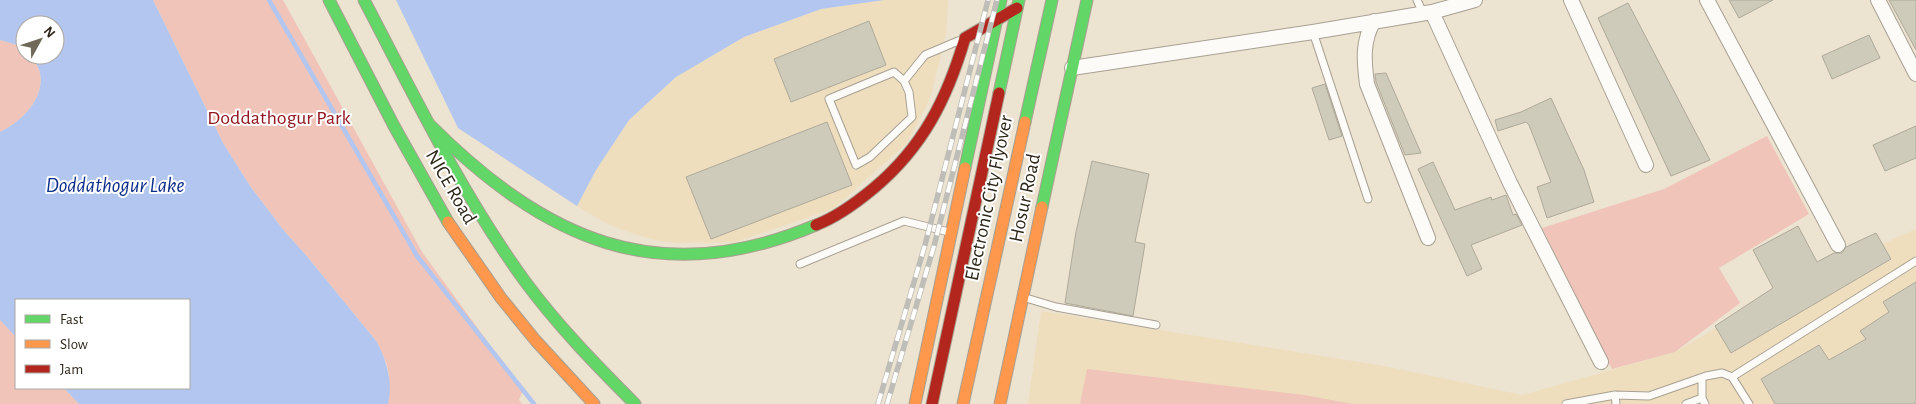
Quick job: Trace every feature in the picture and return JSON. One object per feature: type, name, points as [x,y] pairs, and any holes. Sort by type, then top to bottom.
[{"type":"main road","name":"NICE Road","points":[[330,0],[394,126],[444,216],[501,298],[567,376]]},
{"type":"main road","name":"NICE Road","points":[[364,0],[429,124],[474,202],[524,280],[588,357],[635,404]]},
{"type":"main road","points":[[915,404],[1001,0]]},
{"type":"main road","name":"Electronic City Flyover","points":[[963,404],[1052,0]]},
{"type":"main road","name":"Hosur Road","points":[[1030,151],[1062,0]]},
{"type":"main road","name":"Hosur Road","points":[[1000,404],[1087,0]]},
{"type":"main road","points":[[429,124],[473,166],[506,190],[534,209],[586,235],[616,246],[653,252],[689,254],[730,252],[761,245],[823,223],[854,204],[887,178],[920,141],[946,94],[965,38],[997,20],[1018,4]]},
{"type":"main road","points":[[932,404],[1018,4]]},
{"type":"main road","points":[[567,376],[582,404]]},
{"type":"main road","points":[[567,376],[594,404]]},
{"type":"street","points":[[1072,68],[1427,13],[1475,0]]},
{"type":"street","points":[[1572,0],[1646,165]]},
{"type":"street","points":[[1707,0],[1838,245]]},
{"type":"street","points":[[1878,0],[1916,74]]},
{"type":"street","points":[[1427,13],[1510,183],[1602,362]]},
{"type":"street","points":[[1374,21],[1365,40],[1364,65],[1367,84],[1428,238]]},
{"type":"lane","points":[[1417,0],[1427,13]]},
{"type":"lane","points":[[1313,32],[1368,200]]},
{"type":"lane","points":[[904,81],[925,56],[965,38]]},
{"type":"lane","points":[[894,72],[904,81],[909,92],[912,117],[870,156],[856,165],[829,99],[894,72]]},
{"type":"lane","points":[[800,264],[904,221],[952,232]]},
{"type":"lane","points":[[1732,377],[1916,260]]},
{"type":"lane","points":[[1023,297],[1056,307],[1156,325]]},
{"type":"lane","points":[[1566,404],[1615,395],[1649,396],[1722,373],[1732,377],[1749,404]]},
{"type":"lane","points":[[1686,404],[1704,401],[1702,378]]},
{"type":"lane","points":[[1615,395],[1616,404]]},
{"type":"shaded area","points":[[884,0],[948,0],[946,34],[933,88],[929,101],[906,144],[833,209],[735,242],[677,243],[659,241],[625,231],[608,224],[577,206],[596,170],[629,120],[676,77],[744,37],[821,9]]},
{"type":"shaded area","points":[[1916,229],[1916,404],[1028,404],[1041,311],[1384,366],[1522,395],[1675,352],[1789,286]]},
{"type":"green space","name":"Doddathogur Park","points":[[153,0],[283,0],[422,252],[523,390],[519,400],[522,404],[388,404],[389,376],[387,365],[377,342],[285,232],[250,186],[223,143]]},
{"type":"green space","points":[[0,40],[15,44],[15,65],[37,65],[41,77],[40,89],[36,100],[29,110],[20,119],[0,132]]},
{"type":"green space","points":[[1767,136],[1809,214],[1719,268],[1740,303],[1675,352],[1612,369],[1542,228],[1664,189]]},
{"type":"green space","points":[[0,320],[15,336],[15,389],[65,389],[79,404],[0,404]]},
{"type":"green space","points":[[1087,369],[1304,395],[1353,404],[1080,404]]},
{"type":"water","name":"Doddathogur Lake","points":[[0,0],[153,0],[223,143],[250,186],[285,232],[377,342],[388,372],[390,388],[388,404],[79,404],[65,389],[190,389],[190,299],[15,299],[15,336],[0,320],[0,132],[20,119],[36,100],[40,89],[41,77],[37,65],[65,65],[65,15],[15,15],[15,44],[0,40]]},
{"type":"water","points":[[396,0],[884,0],[821,9],[744,37],[676,77],[629,120],[596,170],[577,206],[458,128]]},
{"type":"building","points":[[1729,0],[1773,0],[1739,18]]},
{"type":"building","points":[[1889,0],[1916,0],[1916,50]]},
{"type":"building","points":[[1628,3],[1710,160],[1671,176],[1598,18]]},
{"type":"building","points":[[869,21],[886,65],[791,102],[774,59]]},
{"type":"building","points":[[1869,35],[1880,58],[1832,79],[1822,56]]},
{"type":"building","points":[[1386,73],[1421,153],[1405,155],[1376,82],[1375,74]]},
{"type":"building","points":[[1325,84],[1342,136],[1329,140],[1312,88]]},
{"type":"building","points":[[1551,98],[1584,170],[1594,202],[1547,218],[1537,187],[1551,182],[1529,125],[1526,122],[1498,131],[1495,120],[1521,112]]},
{"type":"building","points":[[827,122],[852,185],[711,239],[686,177]]},
{"type":"building","points":[[1916,126],[1916,158],[1885,171],[1873,145]]},
{"type":"building","points":[[1092,161],[1149,174],[1135,242],[1145,244],[1133,316],[1065,303],[1076,232]]},
{"type":"building","points":[[1433,162],[1455,210],[1491,197],[1492,200],[1506,195],[1513,215],[1516,214],[1522,225],[1471,245],[1482,269],[1467,276],[1418,169]]},
{"type":"building","points":[[1798,226],[1817,262],[1834,253],[1842,253],[1846,247],[1876,233],[1891,259],[1731,353],[1715,326],[1773,288],[1753,250]]},
{"type":"building","points":[[1916,282],[1916,404],[1775,404],[1761,379],[1819,345],[1829,360],[1866,339],[1860,331],[1889,312],[1883,302]]},
{"type":"waterway","points":[[269,0],[417,256],[534,404]]},
{"type":"railway","points":[[878,404],[925,245],[988,0]]},
{"type":"railway","points":[[887,404],[934,246],[997,0]]},
{"type":"traffic: fast","points":[[329,0],[394,126],[448,222]]},
{"type":"traffic: fast","points":[[364,0],[439,143],[501,247],[524,280],[563,329],[635,404]]},
{"type":"traffic: fast","points":[[965,168],[1001,0]]},
{"type":"traffic: fast","points":[[999,93],[1019,0]]},
{"type":"traffic: fast","points":[[1025,122],[1052,0]]},
{"type":"traffic: fast","points":[[1042,207],[1087,0]]},
{"type":"traffic: fast","points":[[429,124],[472,164],[516,198],[560,224],[606,243],[654,253],[705,254],[759,245],[816,225]]},
{"type":"traffic: slow","points":[[963,404],[1025,122]]},
{"type":"traffic: slow","points":[[915,404],[965,168]]},
{"type":"traffic: slow","points":[[1000,404],[1042,207]]},
{"type":"traffic: slow","points":[[448,222],[501,298],[536,341],[594,404]]},
{"type":"traffic: jam","points":[[816,225],[839,214],[874,188],[906,156],[920,139],[941,101],[965,38],[1017,8]]},
{"type":"traffic: jam","points":[[932,404],[999,93]]}]
